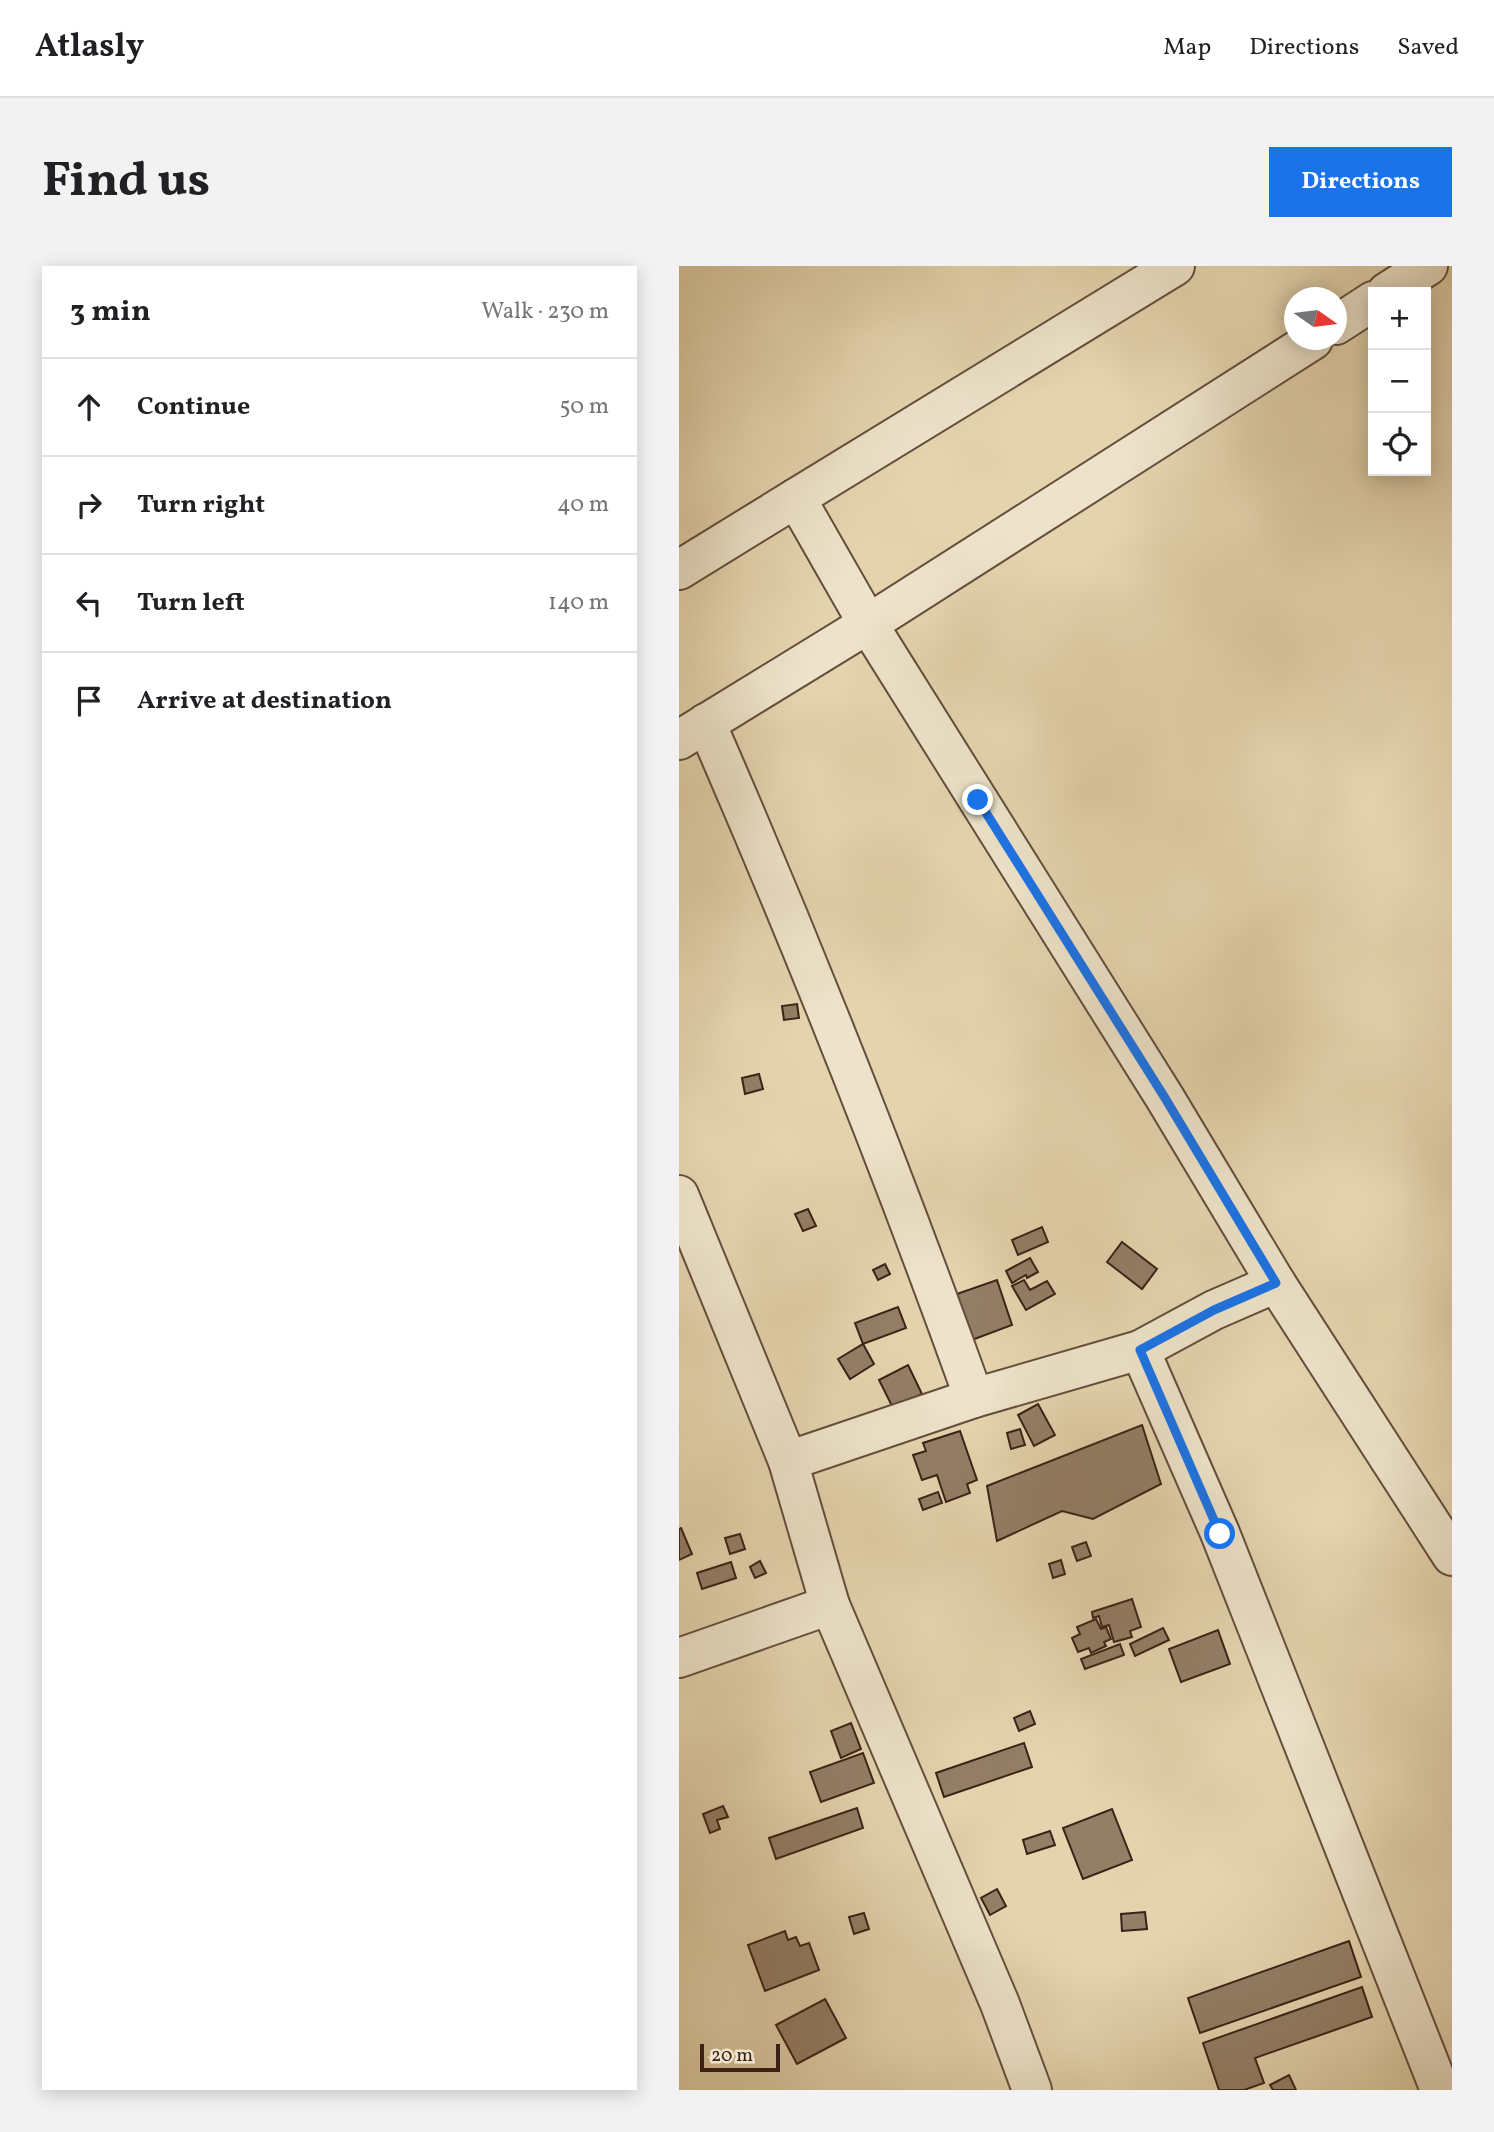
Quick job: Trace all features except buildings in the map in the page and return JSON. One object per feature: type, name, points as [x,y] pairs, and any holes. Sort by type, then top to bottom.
[{"type":"street","points":[[679,570],[1175,266]]},
{"type":"street","points":[[1395,287],[1428,266]]},
{"type":"street","points":[[1347,318],[1368,304]]},
{"type":"street","points":[[974,1398],[923,1256],[775,882],[692,732],[868,624],[1297,350]]},
{"type":"street","points":[[796,498],[868,624],[1165,1098],[1276,1283],[1452,1556]]},
{"type":"street","points":[[679,1195],[788,1461],[830,1605],[1000,2004],[1032,2090]]},
{"type":"street","points":[[788,1461],[974,1398],[1140,1350],[1214,1310],[1276,1283]]},
{"type":"street","points":[[1140,1350],[1225,1546],[1440,2090]]},
{"type":"street","points":[[679,1658],[830,1605]]},
{"type":"route","points":[[978,800],[1165,1098],[1276,1283],[1214,1310],[1140,1350],[1220,1534]]}]
